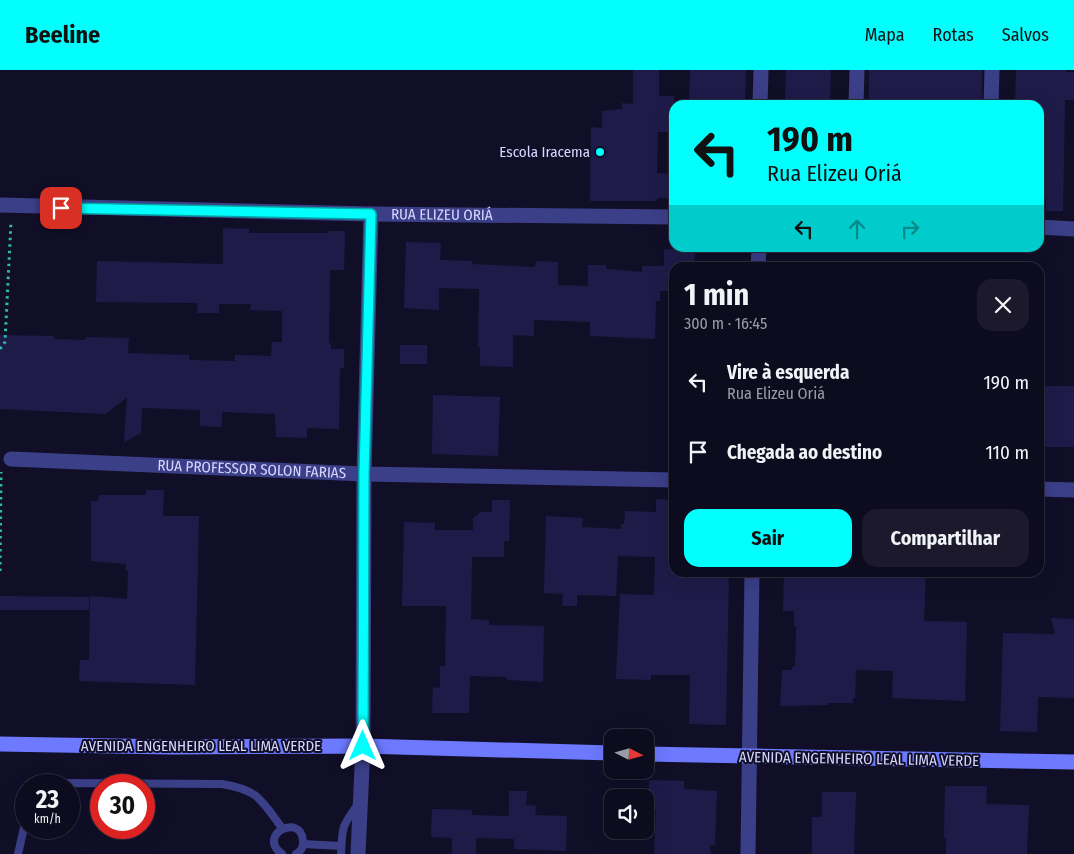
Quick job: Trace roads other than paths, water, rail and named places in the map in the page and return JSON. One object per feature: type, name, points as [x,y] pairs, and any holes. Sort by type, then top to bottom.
[{"type":"street","points":[[760,70],[760,100]]},
{"type":"street","points":[[856,100],[857,70]]},
{"type":"street","points":[[991,100],[992,70]]},
{"type":"street","name":"RUA ELIZEU ORIÁ","points":[[6,206],[371,214],[669,216]]},
{"type":"street","points":[[358,854],[363,746],[364,474],[371,214]]},
{"type":"street","points":[[1044,227],[1074,228]]},
{"type":"street","name":"RUA PROFESSOR SOLON FARIAS","points":[[6,462],[364,474],[669,480]]},
{"type":"street","points":[[1044,489],[1074,490]]},
{"type":"street","points":[[748,854],[752,577]]},
{"type":"street","name":"AVENIDA ENGENHEIRO LEAL LIMA VERDE","points":[[0,744],[172,747],[363,746],[604,754]]},
{"type":"street","name":"AVENIDA ENGENHEIRO LEAL LIMA VERDE","points":[[654,754],[1074,762]]},
{"type":"lane","points":[[80,783],[222,784],[236,786],[250,790],[257,795],[282,828]]},
{"type":"lane","points":[[303,844],[341,850],[344,823],[361,800]]},
{"type":"lane","points":[[282,854],[277,851],[274,838],[277,832],[289,826],[300,832],[303,838],[300,851],[296,854]]},
{"type":"lane","points":[[18,854],[21,839]]},
{"type":"place","name":"Escola Iracema","points":[[600,152]]}]
